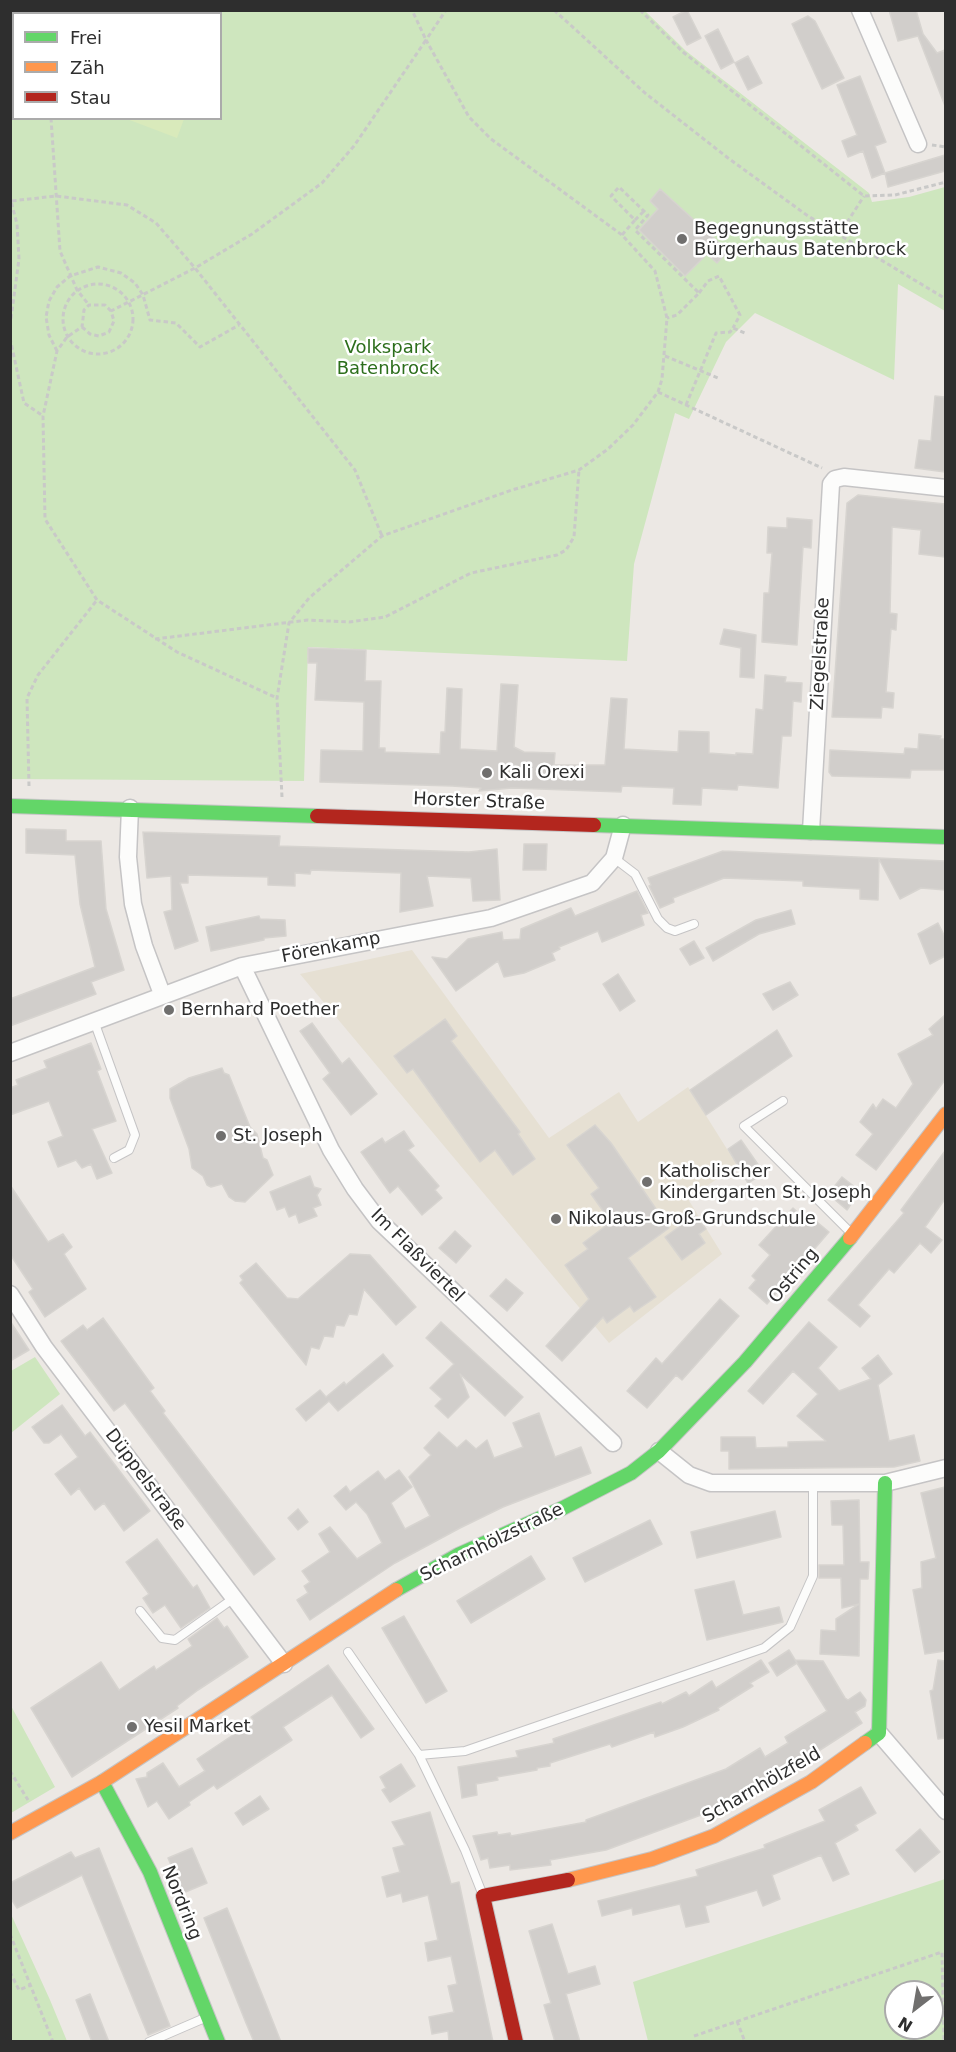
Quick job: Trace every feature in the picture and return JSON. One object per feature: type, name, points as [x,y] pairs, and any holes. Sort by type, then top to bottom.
[{"type":"main road","name":"Horster Straße","points":[[10,806],[282,813],[945,837]]},
{"type":"main road","name":"Ostring","points":[[659,1451],[744,1362],[853,1234],[945,1114]]},
{"type":"main road","name":"Scharnhölzstraße","points":[[10,1833],[102,1782],[400,1588],[458,1555],[622,1479],[659,1451]]},
{"type":"main road","points":[[879,1733],[885,1483]]},
{"type":"main road","name":"Scharnhölzfeld","points":[[483,1896],[591,1876],[652,1859],[714,1836],[811,1782],[879,1733]]},
{"type":"main road","name":"Nordring","points":[[102,1782],[150,1872],[218,2042]]},
{"type":"main road","points":[[483,1896],[516,2042]]},
{"type":"street","points":[[860,10],[918,144]]},
{"type":"street","points":[[835,479],[853,478],[945,488]]},
{"type":"street","name":"Ziegelstraße","points":[[811,831],[831,484],[835,479]]},
{"type":"street","points":[[130,808],[128,856],[133,904],[160,995]]},
{"type":"street","name":"Förenkamp","points":[[10,1053],[242,966],[491,918],[592,883],[614,858],[623,825]]},
{"type":"street","name":"Im Flaßviertel","points":[[242,966],[331,1150],[355,1189],[379,1221],[613,1443]]},
{"type":"street","name":"Düppelstraße","points":[[10,1294],[44,1347],[284,1664]]},
{"type":"street","points":[[659,1451],[688,1475],[711,1483],[885,1483],[945,1468]]},
{"type":"street","points":[[879,1733],[945,1811]]},
{"type":"lane","points":[[614,858],[635,874],[658,919],[668,928],[675,931],[694,924]]},
{"type":"lane","points":[[94,1021],[135,1136],[129,1150],[114,1158]]},
{"type":"lane","points":[[783,1101],[744,1126],[853,1234]]},
{"type":"lane","points":[[419,1755],[465,1751],[764,1648],[790,1627],[813,1576],[813,1482]]},
{"type":"lane","points":[[140,1611],[162,1638],[175,1640],[234,1598]]},
{"type":"lane","points":[[348,1652],[409,1745],[419,1755],[465,1850],[483,1896]]},
{"type":"lane","points":[[149,2042],[208,2016]]},
{"type":"path","points":[[282,813],[277,698],[289,624],[309,598],[382,536],[512,490],[579,470],[608,449],[633,425],[658,392],[665,356],[667,318],[655,271],[621,235],[491,139],[469,117],[412,10]]},
{"type":"path","points":[[111,311],[195,268],[252,234],[322,183],[354,146],[446,10]]},
{"type":"path","points":[[554,10],[654,100],[728,158],[839,235],[945,298]]},
{"type":"path","points":[[640,10],[683,52],[864,196],[895,195],[945,182]]},
{"type":"path","points":[[51,120],[60,251],[77,290],[89,305]]},
{"type":"path","points":[[635,220],[611,196],[619,187],[648,215],[635,230],[699,293]]},
{"type":"path","points":[[10,326],[19,260],[17,224],[11,201],[56,196],[127,205],[156,223],[195,268],[355,470],[382,536]]},
{"type":"path","points":[[839,235],[864,196]]},
{"type":"path","points":[[621,235],[644,211]]},
{"type":"path","points":[[57,351],[49,335],[46,317],[49,301],[57,287],[70,276],[99,267],[121,273],[135,283],[143,295],[150,320],[176,323],[200,346],[239,325]]},
{"type":"path","points":[[10,275],[16,276]]},
{"type":"path","points":[[667,318],[677,315],[708,281],[719,276],[740,315],[730,332],[716,333],[686,405]]},
{"type":"path","points":[[104,284],[116,289],[129,302],[133,323],[130,333],[115,350],[93,354],[80,350],[67,337],[62,320],[66,302],[77,290],[86,286],[104,284]]},
{"type":"path","points":[[82,327],[90,334],[99,336],[109,332],[114,321],[111,311],[105,305],[97,303],[89,305],[84,310],[82,327],[67,337],[57,351],[43,416],[45,519],[97,600],[153,640],[277,698]]},
{"type":"path","points":[[733,328],[747,334]]},
{"type":"path","points":[[10,338],[24,403],[43,416]]},
{"type":"path","points":[[665,356],[718,378]]},
{"type":"path","points":[[658,392],[819,465],[835,479]]},
{"type":"path","points":[[153,640],[181,634],[289,624],[308,620],[349,621],[385,617],[471,573],[557,555],[566,550],[574,537],[579,470]]},
{"type":"path","points":[[29,806],[27,698],[38,675],[97,600]]},
{"type":"path","points":[[10,1771],[39,1817]]},
{"type":"path","points":[[10,1934],[53,2042]]},
{"type":"path","points":[[694,2036],[944,1952],[945,2042]]},
{"type":"path","points":[[10,1972],[19,1990],[31,1985]]},
{"type":"path","points":[[737,2021],[745,2042]]},
{"type":"shaded area","name":"Nikolaus-Groß-Grundschule","points":[[412,950],[549,1138],[619,1092],[638,1122],[688,1087],[737,1165],[688,1199],[722,1254],[609,1343],[300,974]]},
{"type":"green space","points":[[11,10],[45,10],[44,12],[12,12],[11,29]]},
{"type":"green space","name":"Volkspark Batenbrock","points":[[645,11],[686,51],[869,193],[872,202],[909,197],[945,187],[945,311],[898,284],[894,380],[755,313],[726,342],[689,419],[675,413],[634,564],[627,661],[308,647],[304,781],[11,779],[11,29],[12,120],[222,120],[222,12],[44,12]]},
{"type":"green space","points":[[130,120],[184,120],[177,138]]},
{"type":"green space","points":[[35,1357],[60,1394],[11,1433],[11,1371]]},
{"type":"green space","points":[[10,1704],[55,1787],[11,1813],[10,1813]]},
{"type":"green space","points":[[945,1879],[945,2041],[648,2041],[633,1982]]},
{"type":"green space","points":[[10,1912],[50,2000],[67,2041],[11,2041]]},
{"type":"building","points":[[687,10],[701,38],[687,45],[673,17]]},
{"type":"building","points":[[889,10],[916,10],[923,34],[937,53],[945,50],[945,106],[918,36],[898,41]]},
{"type":"building","points":[[808,16],[815,21],[844,78],[822,89],[792,24]]},
{"type":"building","points":[[718,29],[734,62],[721,69],[705,36]]},
{"type":"building","points":[[748,56],[762,83],[748,90],[735,63]]},
{"type":"building","points":[[860,76],[886,142],[875,146],[885,173],[872,178],[863,151],[848,157],[842,141],[857,135],[837,85]]},
{"type":"building","points":[[945,155],[945,171],[888,187],[885,173]]},
{"type":"building","name":"Begegnungsstätte Bürgerhaus Batenbrock","points":[[660,189],[728,251],[717,263],[707,254],[685,276],[639,230],[658,209],[650,201]]},
{"type":"building","points":[[935,396],[945,397],[945,472],[915,468],[919,440],[931,441]]},
{"type":"building","points":[[858,495],[945,504],[945,557],[919,554],[921,530],[892,527],[890,613],[897,614],[896,630],[891,629],[886,692],[894,693],[893,708],[882,707],[881,718],[832,717],[847,503]]},
{"type":"building","points":[[787,518],[812,520],[811,548],[803,547],[797,645],[762,642],[764,593],[769,593],[772,553],[767,553],[768,527],[787,528]]},
{"type":"building","points":[[724,629],[756,635],[754,678],[740,677],[741,648],[720,644]]},
{"type":"building","points":[[308,648],[366,650],[365,681],[381,681],[379,748],[385,748],[385,752],[440,754],[441,732],[445,732],[447,688],[462,689],[460,749],[497,751],[501,684],[518,685],[514,747],[524,752],[555,753],[554,765],[605,765],[611,698],[627,699],[624,749],[678,752],[679,731],[709,732],[709,753],[736,755],[736,753],[753,754],[756,709],[763,710],[765,675],[786,677],[785,682],[802,683],[801,702],[793,701],[791,736],[782,736],[778,788],[738,785],[737,790],[702,788],[701,805],[673,804],[674,788],[622,786],[621,792],[512,788],[479,791],[481,788],[320,782],[321,750],[363,751],[364,702],[315,700],[317,663],[308,663]]},
{"type":"building","points":[[919,734],[941,736],[940,739],[945,739],[945,770],[911,770],[910,778],[832,776],[829,772],[830,750],[904,754],[905,748],[918,749]]},
{"type":"building","points":[[26,829],[66,830],[66,841],[101,841],[106,909],[124,970],[91,982],[96,994],[10,1026],[10,999],[95,967],[80,904],[75,855],[26,853]]},
{"type":"building","points":[[143,832],[280,836],[279,846],[469,852],[497,849],[500,900],[473,901],[471,878],[427,876],[433,906],[400,912],[401,873],[311,870],[310,874],[295,873],[295,886],[268,885],[268,877],[188,875],[188,883],[180,883],[198,941],[175,949],[164,912],[172,910],[171,876],[147,878]]},
{"type":"building","points":[[524,844],[547,844],[546,870],[523,870]]},
{"type":"building","points":[[723,851],[945,861],[945,890],[921,888],[900,899],[879,859],[878,900],[860,899],[860,889],[803,886],[803,881],[724,878],[673,898],[674,902],[660,908],[649,886],[651,885],[648,878]]},
{"type":"building","points":[[637,891],[648,913],[641,915],[644,925],[602,942],[598,931],[559,947],[560,949],[552,953],[555,960],[524,973],[504,977],[498,961],[456,991],[432,957],[447,959],[468,939],[502,932],[503,940],[520,939],[521,929],[571,908],[575,916]]},
{"type":"building","points":[[791,910],[795,924],[759,934],[713,961],[706,948],[756,920]]},
{"type":"building","points":[[259,916],[260,919],[285,920],[286,936],[264,938],[264,940],[211,951],[206,927]]},
{"type":"building","points":[[938,923],[945,937],[945,956],[930,964],[918,934]]},
{"type":"building","points":[[694,941],[704,958],[690,965],[680,949]]},
{"type":"building","points":[[618,974],[635,1001],[620,1011],[603,984]]},
{"type":"building","points":[[790,982],[798,995],[773,1010],[763,994]]},
{"type":"building","points":[[945,1015],[945,1080],[876,1170],[856,1155],[873,1134],[860,1122],[873,1104],[876,1109],[883,1099],[896,1108],[913,1084],[898,1054],[933,1035],[929,1029]]},
{"type":"building","points":[[445,1019],[457,1036],[451,1041],[520,1132],[518,1134],[535,1159],[513,1175],[495,1150],[480,1162],[413,1069],[407,1073],[394,1056]]},
{"type":"building","points":[[312,1023],[342,1064],[349,1058],[377,1094],[351,1115],[323,1079],[330,1073],[300,1031]]},
{"type":"building","points":[[777,1030],[792,1056],[706,1115],[690,1090]]},
{"type":"building","points":[[91,1043],[101,1069],[97,1071],[116,1121],[92,1129],[112,1173],[97,1179],[91,1164],[82,1168],[76,1160],[58,1167],[48,1142],[63,1136],[49,1101],[10,1115],[10,1088],[18,1085],[16,1080],[47,1068],[44,1061]]},
{"type":"building","name":"St. Joseph","points":[[222,1068],[224,1073],[229,1075],[250,1127],[257,1134],[263,1158],[267,1160],[273,1175],[245,1202],[235,1201],[229,1197],[222,1184],[211,1187],[207,1185],[203,1176],[192,1168],[189,1149],[170,1098],[170,1089],[189,1078]]},
{"type":"building","points":[[595,1125],[611,1143],[669,1228],[628,1258],[656,1297],[634,1312],[630,1306],[607,1323],[603,1317],[562,1361],[546,1346],[589,1299],[565,1265],[588,1249],[583,1243],[611,1222],[591,1194],[599,1188],[567,1145]]},
{"type":"building","points":[[404,1131],[414,1146],[408,1150],[439,1186],[435,1190],[442,1198],[422,1215],[398,1186],[390,1193],[361,1152],[382,1138],[385,1143]]},
{"type":"building","points":[[741,1140],[764,1173],[748,1183],[728,1149]]},
{"type":"building","points":[[945,1151],[945,1199],[925,1227],[942,1240],[931,1253],[920,1243],[894,1273],[889,1269],[858,1305],[870,1316],[860,1327],[828,1300],[904,1213],[901,1210]]},
{"type":"building","points":[[310,1176],[314,1187],[321,1189],[317,1195],[321,1205],[313,1208],[317,1216],[299,1223],[296,1214],[289,1217],[285,1207],[277,1210],[270,1192]]},
{"type":"building","points":[[842,1177],[860,1191],[847,1210],[828,1194]]},
{"type":"building","points":[[10,1185],[48,1242],[63,1234],[72,1247],[64,1254],[86,1289],[45,1317],[29,1292],[33,1289],[10,1254]]},
{"type":"building","points":[[793,1208],[807,1221],[811,1217],[829,1232],[767,1304],[749,1288],[756,1280],[752,1276],[770,1255],[759,1245]]},
{"type":"building","points":[[695,1215],[706,1229],[699,1234],[705,1243],[682,1260],[665,1237]]},
{"type":"building","points":[[455,1231],[471,1246],[456,1263],[439,1248]]},
{"type":"building","points":[[350,1254],[370,1255],[416,1307],[396,1325],[364,1289],[357,1315],[349,1314],[344,1326],[336,1325],[333,1337],[324,1336],[319,1349],[311,1347],[306,1365],[240,1283],[243,1280],[240,1276],[256,1263],[287,1298],[298,1299]]},
{"type":"building","points":[[506,1279],[523,1293],[507,1311],[490,1296]]},
{"type":"building","points":[[720,1299],[739,1316],[682,1380],[676,1375],[647,1408],[627,1391],[656,1358],[662,1364]]},
{"type":"building","points":[[103,1318],[154,1388],[150,1391],[165,1411],[163,1413],[275,1559],[254,1575],[125,1403],[114,1411],[61,1341],[83,1325],[87,1330]]},
{"type":"building","points":[[10,1321],[29,1350],[10,1361]]},
{"type":"building","points":[[441,1322],[523,1397],[505,1416],[460,1374],[469,1397],[448,1418],[435,1406],[442,1399],[430,1388],[454,1364],[426,1338]]},
{"type":"building","points":[[809,1322],[837,1347],[818,1368],[839,1391],[871,1379],[862,1368],[878,1355],[892,1374],[878,1385],[889,1441],[914,1435],[920,1461],[894,1467],[729,1469],[729,1451],[721,1451],[721,1437],[755,1437],[756,1448],[788,1447],[788,1442],[826,1441],[797,1416],[818,1394],[793,1371],[763,1404],[748,1391]]},
{"type":"building","points":[[383,1354],[393,1366],[338,1411],[329,1401],[306,1421],[296,1409],[320,1390],[326,1397],[344,1382],[346,1385]]},
{"type":"building","points":[[62,1405],[85,1436],[90,1432],[150,1511],[124,1531],[104,1503],[95,1510],[79,1488],[71,1495],[55,1474],[78,1457],[61,1434],[49,1443],[44,1443],[32,1427]]},
{"type":"building","points":[[539,1413],[555,1457],[581,1447],[591,1473],[503,1507],[460,1528],[395,1563],[310,1620],[297,1600],[308,1593],[304,1586],[310,1582],[302,1571],[330,1552],[319,1534],[330,1527],[357,1559],[382,1543],[367,1514],[356,1502],[346,1510],[334,1496],[346,1486],[350,1492],[378,1471],[385,1480],[399,1470],[412,1487],[391,1503],[405,1529],[430,1516],[409,1477],[431,1455],[424,1448],[439,1432],[457,1448],[466,1440],[476,1449],[487,1440],[494,1458],[523,1447],[513,1423]]},
{"type":"building","points":[[945,1487],[945,1651],[925,1654],[913,1590],[922,1588],[921,1562],[936,1558],[921,1493]]},
{"type":"building","points":[[859,1500],[860,1562],[869,1562],[868,1579],[860,1579],[859,1656],[820,1654],[821,1630],[836,1631],[836,1619],[859,1604],[842,1608],[841,1578],[819,1578],[819,1565],[844,1565],[843,1525],[832,1525],[831,1501]]},
{"type":"building","points":[[298,1509],[308,1522],[298,1530],[288,1518]]},
{"type":"building","points":[[775,1511],[781,1537],[697,1558],[691,1532]]},
{"type":"building","points":[[650,1520],[662,1544],[585,1582],[573,1558]]},
{"type":"building","points":[[157,1539],[193,1588],[197,1585],[210,1608],[181,1628],[165,1605],[153,1613],[143,1598],[149,1594],[126,1562]]},
{"type":"building","points":[[531,1556],[545,1579],[471,1623],[457,1601]]},
{"type":"building","points":[[734,1581],[743,1615],[779,1607],[783,1622],[707,1640],[695,1590]]},
{"type":"building","points":[[404,1616],[447,1691],[426,1703],[382,1628]]},
{"type":"building","points":[[217,1618],[224,1628],[227,1626],[248,1657],[198,1690],[177,1706],[178,1708],[72,1777],[31,1708],[101,1662],[119,1690],[154,1666],[156,1670],[192,1646],[188,1639]]},
{"type":"building","points":[[789,1650],[797,1663],[777,1676],[769,1663]]},
{"type":"building","points":[[761,1660],[769,1672],[750,1683],[753,1686],[718,1708],[719,1710],[683,1727],[655,1737],[654,1732],[612,1747],[610,1744],[550,1763],[550,1766],[537,1768],[537,1770],[497,1777],[498,1780],[476,1784],[477,1795],[462,1798],[458,1767],[518,1757],[516,1751],[554,1743],[553,1739],[661,1702],[662,1704],[686,1692],[689,1696],[712,1681],[716,1688]]},
{"type":"building","points":[[795,1660],[823,1661],[845,1698],[848,1700],[860,1692],[866,1700],[865,1706],[855,1712],[862,1723],[817,1752],[820,1756],[751,1798],[749,1794],[720,1808],[606,1850],[550,1860],[551,1865],[510,1870],[510,1865],[490,1868],[488,1858],[481,1860],[473,1836],[497,1832],[498,1835],[510,1833],[511,1836],[586,1822],[586,1820],[726,1769],[760,1748],[765,1757],[788,1743],[785,1737],[827,1711]]},
{"type":"building","points":[[938,1660],[945,1661],[945,1738],[938,1739],[930,1691],[933,1690]]},
{"type":"building","points":[[328,1665],[374,1729],[361,1738],[332,1695],[283,1727],[292,1740],[217,1789],[214,1785],[169,1819],[157,1801],[148,1807],[136,1779],[147,1777],[147,1773],[163,1763],[179,1787],[205,1771],[197,1759],[254,1721],[251,1717]]},
{"type":"building","points":[[401,1764],[415,1786],[390,1802],[382,1790],[386,1788],[380,1777]]},
{"type":"building","points":[[861,1787],[876,1813],[855,1825],[858,1830],[835,1843],[849,1874],[833,1881],[821,1855],[772,1875],[780,1899],[763,1906],[757,1890],[705,1906],[709,1922],[686,1927],[680,1904],[633,1915],[632,1908],[602,1916],[598,1901],[698,1876],[696,1870],[765,1848],[764,1845],[825,1821],[819,1810]]},
{"type":"building","points":[[260,1796],[269,1809],[243,1825],[235,1813]]},
{"type":"building","points":[[430,1812],[451,1884],[459,1882],[493,2042],[449,2042],[448,2031],[432,2034],[429,2017],[454,2012],[448,1986],[457,1984],[451,1956],[428,1961],[425,1943],[438,1940],[428,1895],[403,1902],[401,1893],[387,1897],[382,1877],[400,1872],[393,1848],[405,1845],[392,1822]]},
{"type":"building","points":[[920,1829],[940,1852],[915,1872],[896,1850]]},
{"type":"building","points":[[99,1848],[170,2026],[148,2035],[82,1875],[17,1908],[10,1897],[10,1883],[71,1852],[75,1858]]},
{"type":"building","points":[[192,1848],[207,1883],[183,1893],[168,1858]]},
{"type":"building","points":[[227,1908],[281,2042],[254,2042],[246,2023],[204,1918]]},
{"type":"building","points":[[552,1924],[568,1974],[595,1966],[600,1984],[566,1994],[580,2042],[555,2042],[544,2005],[551,2003],[529,1931]]},
{"type":"building","points":[[90,1994],[109,2042],[92,2042],[76,2000]]},
{"type":"traffic: fast","points":[[10,806],[317,816]]},
{"type":"traffic: fast","points":[[594,825],[946,837]]},
{"type":"traffic: fast","points":[[396,1590],[458,1555],[563,1508],[631,1473],[659,1451],[745,1362],[850,1238]]},
{"type":"traffic: fast","points":[[865,1743],[879,1733],[885,1483]]},
{"type":"traffic: fast","points":[[102,1782],[150,1872],[218,2042]]},
{"type":"traffic: slow","points":[[850,1238],[946,1114]]},
{"type":"traffic: slow","points":[[10,1833],[102,1782],[396,1590]]},
{"type":"traffic: slow","points":[[568,1880],[652,1859],[714,1836],[811,1782],[865,1743]]},
{"type":"traffic: jam","points":[[317,816],[594,825]]},
{"type":"traffic: jam","points":[[516,2042],[483,1896],[568,1880]]},
{"type":"place","name":"Begegnungsstätte Bürgerhaus Batenbrock","points":[[682,239]]},
{"type":"place","name":"Kali Orexi","points":[[487,773]]},
{"type":"place","name":"Bernhard Poether","points":[[169,1010]]},
{"type":"place","name":"St. Joseph","points":[[221,1136]]},
{"type":"place","name":"Katholischer Kindergarten St. Joseph","points":[[647,1182]]},
{"type":"place","name":"Nikolaus-Groß-Grundschule","points":[[556,1219]]},
{"type":"place","name":"Yesil Market","points":[[132,1727]]}]
